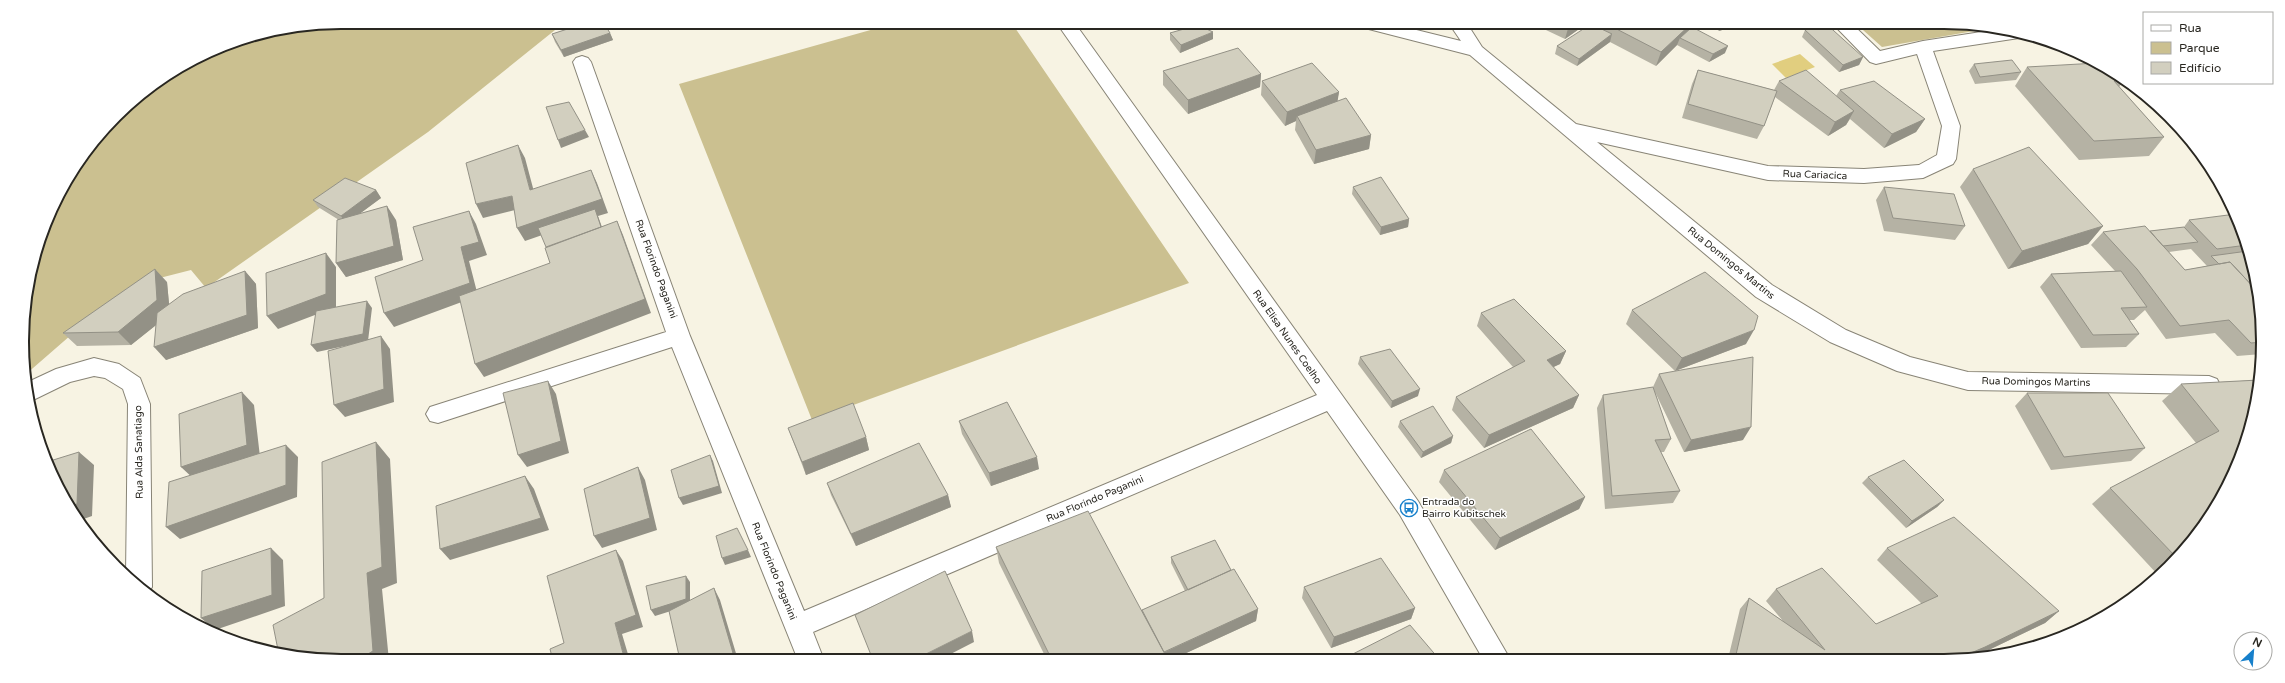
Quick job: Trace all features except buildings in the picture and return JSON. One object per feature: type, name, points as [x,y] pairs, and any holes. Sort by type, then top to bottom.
[{"type":"street","name":"Rua Elisa Nunes Coelho","points":[[1070,29],[1409,508],[1494,654]]},
{"type":"street","points":[[1391,29],[1476,50]]},
{"type":"street","name":"Rua Domingos Martins","points":[[1462,29],[1476,50],[1764,291],[1838,336],[1905,365],[1968,381],[2227,386]]},
{"type":"street","points":[[1847,29],[1876,58],[1922,47],[2002,35]]},
{"type":"street","name":"Rua Cariacica","points":[[1570,129],[1768,173],[1864,176],[1923,171],[1946,159],[1950,126],[1922,47]]},
{"type":"street","name":"Rua Florindo Paganini","points":[[582,62],[679,336],[797,626],[1331,399]]},
{"type":"street","points":[[438,414],[679,336]]},
{"type":"street","name":"Rua Alda Sanatiago","points":[[33,390],[64,375],[94,367],[111,370],[132,384],[140,404],[139,579]]},
{"type":"street","points":[[797,626],[809,654]]},
{"type":"green space","points":[[342,29],[556,29],[428,132],[206,288],[191,270],[144,282],[71,335],[31,370],[29,342],[35,281],[46,241],[61,203],[82,168],[107,135],[135,107],[151,94],[185,71],[203,61],[241,46],[281,35],[301,32]]},
{"type":"green space","points":[[874,29],[1016,29],[1189,283],[812,420],[679,84]]},
{"type":"green space","points":[[1862,29],[1944,29],[1974,31],[1882,47]]},
{"type":"shaded area","points":[[1800,54],[1815,67],[1786,78],[1772,64]]},
{"type":"place","name":"Entrada do Bairro Kubitschek","points":[[1409,508]]}]
